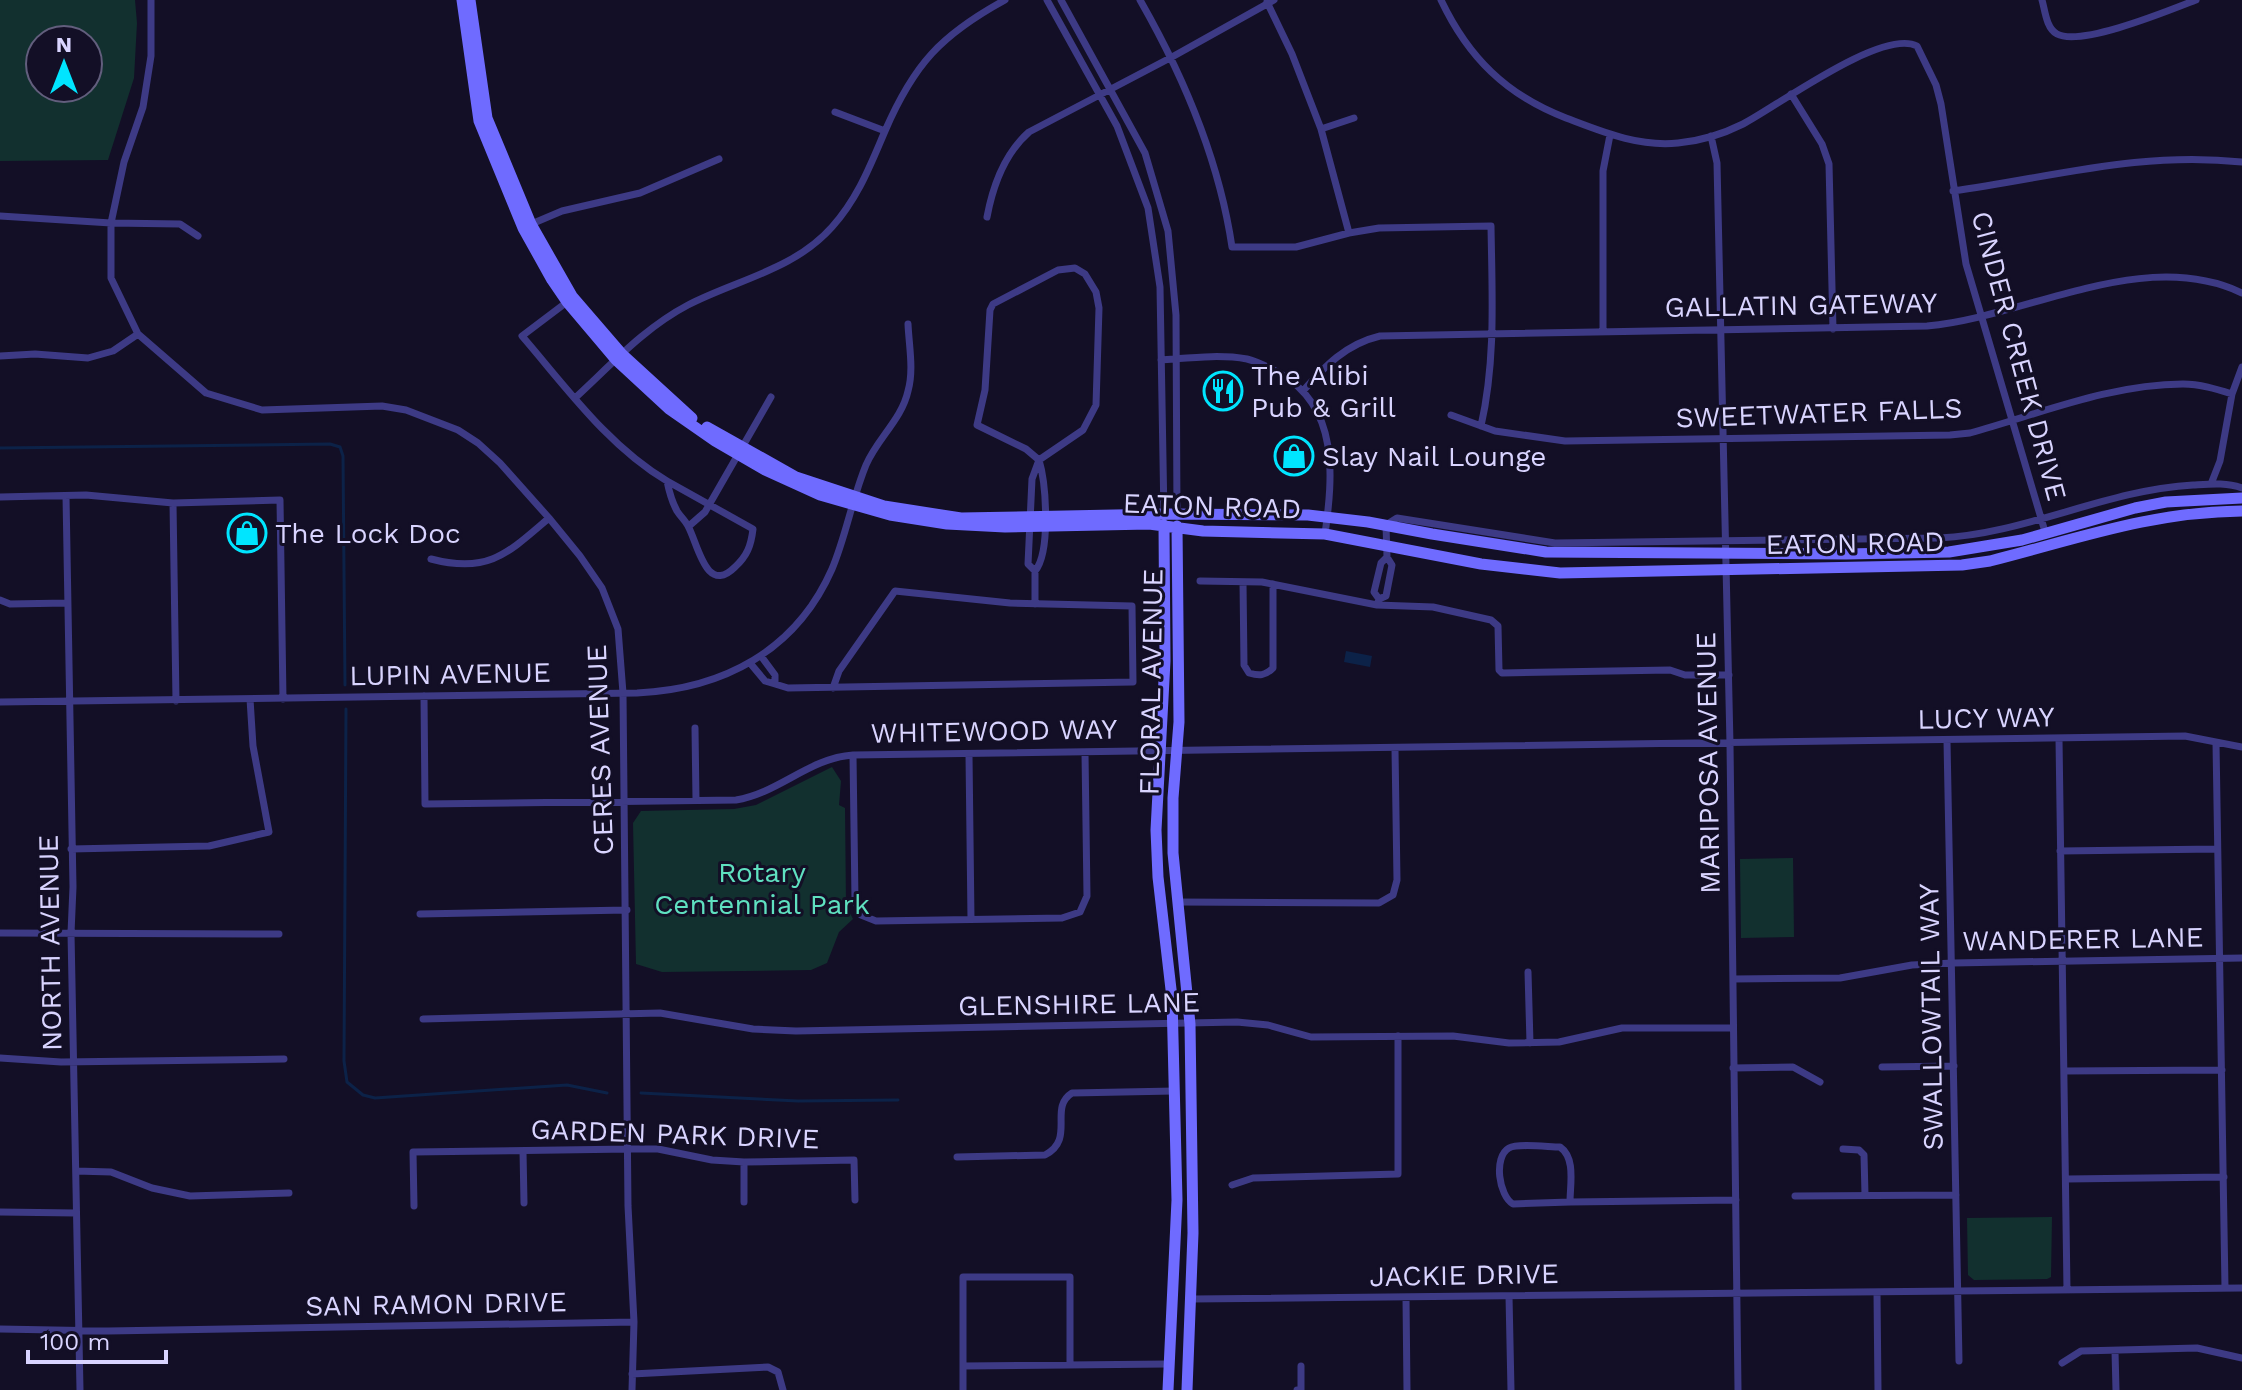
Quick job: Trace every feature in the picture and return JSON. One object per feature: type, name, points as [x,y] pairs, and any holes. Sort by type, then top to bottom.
[{"type":"street","name":"CERES AVENUE","points":[[151,0],[151,56],[143,107],[124,162],[111,223],[111,278],[138,334],[206,393],[262,410],[382,406],[431,418],[458,430],[500,463],[549,518],[593,573],[611,609],[621,650],[623,693],[634,1322],[632,1390]]},
{"type":"street","name":"EATON ROAD","points":[[462,0],[479,121],[552,280],[567,302],[669,409],[792,484],[854,501],[890,515],[947,524],[1327,517],[1546,552],[1956,537],[2002,530],[2126,495],[2172,487],[2211,484],[2242,488]]},
{"type":"street","points":[[470,0],[487,118],[527,226],[572,296],[619,357]]},
{"type":"street","points":[[575,398],[671,314],[790,260],[830,230],[861,187],[912,76],[935,49],[961,26],[1005,0]]},
{"type":"street","name":"FLORAL AVENUE","points":[[1047,0],[1130,155],[1148,208],[1158,263],[1165,661],[1157,854],[1173,1025],[1177,1234],[1168,1390]]},
{"type":"street","name":"FLORAL AVENUE","points":[[1061,0],[1145,153],[1162,205],[1173,259],[1179,639],[1173,827],[1177,902],[1190,1024],[1192,1299],[1187,1390]]},
{"type":"street","points":[[1140,0],[1172,57],[1206,144],[1226,209],[1232,247],[1296,247],[1379,228],[1491,226],[1492,333],[1488,396],[1481,426]]},
{"type":"street","points":[[1441,0],[1469,50],[1511,91],[1560,116],[1630,141],[1661,144],[1711,136],[1745,123],[1791,94],[1822,144],[1829,164],[1833,329]]},
{"type":"street","points":[[2042,0],[2051,30],[2071,37],[2127,26],[2196,0]]},
{"type":"street","points":[[987,217],[991,192],[1018,142],[1044,123],[1172,57],[1270,1],[1321,129],[1349,233]]},
{"type":"street","name":"CINDER CREEK DRIVE","points":[[1791,94],[1835,68],[1897,44],[1911,43],[1921,50],[1936,85],[1966,264],[2049,545]]},
{"type":"street","points":[[835,112],[885,131]]},
{"type":"street","points":[[1321,129],[1354,118]]},
{"type":"street","points":[[1603,331],[1603,171],[1610,135]]},
{"type":"street","name":"MARIPOSA AVENUE","points":[[1711,136],[1717,163],[1727,570],[1738,1390]]},
{"type":"street","points":[[1953,191],[2131,161],[2190,158],[2242,162]]},
{"type":"street","points":[[527,226],[562,211],[640,193],[719,159]]},
{"type":"street","points":[[0,216],[180,224],[198,236]]},
{"type":"street","points":[[1035,571],[1028,564],[1032,479],[1039,460],[1083,430],[1096,405],[1099,308],[1096,292],[1085,274],[1075,268],[1058,270],[993,304],[990,310],[985,390],[977,425],[1026,449],[1039,460],[1045,479],[1044,521],[1041,564],[1035,571],[1035,604]]},
{"type":"street","name":"GALLATIN GATEWAY","points":[[1303,391],[1350,346],[1380,336],[1833,329],[1948,324],[2065,293],[2167,277],[2210,279],[2242,293]]},
{"type":"street","points":[[567,302],[522,336],[575,398],[642,467],[753,529],[751,545],[744,559],[728,575],[719,577],[711,574],[692,539],[689,526],[677,512],[667,481]]},
{"type":"street","name":"LUPIN AVENUE","points":[[0,702],[623,693],[693,687],[720,678],[761,656],[795,626],[817,598],[836,559],[868,461],[903,405],[908,391],[908,324]]},
{"type":"street","points":[[0,356],[35,354],[88,358],[113,351],[138,334]]},
{"type":"street","points":[[1161,360],[1252,360],[1284,376],[1303,391],[1319,414],[1327,434],[1330,469],[1325,534]]},
{"type":"street","points":[[2211,484],[2220,461],[2232,394],[2242,367]]},
{"type":"street","name":"SWEETWATER FALLS","points":[[1451,415],[1525,437],[1565,441],[1950,435],[1970,433],[2089,398],[2162,385],[2203,386],[2232,394]]},
{"type":"street","points":[[689,526],[710,504],[771,397]]},
{"type":"street","points":[[0,497],[66,496],[173,503],[280,500],[283,699]]},
{"type":"street","name":"NORTH AVENUE","points":[[66,496],[80,1390]]},
{"type":"street","name":"EATON ROAD","points":[[1725,547],[1949,552],[1980,549],[2166,502],[2242,498]]},
{"type":"street","points":[[173,503],[176,701]]},
{"type":"street","name":"EATON ROAD","points":[[1177,520],[1203,531],[1325,534],[1387,552],[1560,573],[1962,565],[1990,561],[2154,518],[2205,511],[2242,511]]},
{"type":"street","points":[[431,559],[462,565],[493,560],[549,518]]},
{"type":"street","points":[[1378,602],[1374,592],[1387,552],[1386,525]]},
{"type":"street","points":[[1200,581],[1273,584],[1378,602],[1433,607],[1491,620],[1498,626],[1499,670],[1502,673],[1670,670],[1685,675],[1729,675]]},
{"type":"street","points":[[1243,582],[1244,665],[1249,673],[1259,676],[1273,668],[1273,584]]},
{"type":"street","points":[[750,663],[765,681],[788,688],[833,688],[1133,682],[1132,606],[1035,604],[895,591],[839,671],[833,688]]},
{"type":"street","points":[[0,600],[10,604],[67,603]]},
{"type":"street","points":[[761,656],[775,675],[775,684]]},
{"type":"street","name":"WHITEWOOD WAY","points":[[424,696],[425,804],[750,798],[819,763],[853,755],[1730,744]]},
{"type":"street","points":[[71,849],[209,846],[269,832],[253,746],[250,699]]},
{"type":"street","points":[[695,728],[696,800]]},
{"type":"street","name":"LUCY WAY","points":[[1730,744],[2185,736],[2242,747]]},
{"type":"street","points":[[2059,739],[2067,1290]]},
{"type":"street","name":"SWALLOWTAIL WAY","points":[[1947,741],[1959,1361]]},
{"type":"street","points":[[2216,743],[2225,1288]]},
{"type":"street","points":[[1177,902],[1379,903],[1393,895],[1397,880],[1395,749]]},
{"type":"street","points":[[853,755],[855,900],[861,915],[876,921],[1072,916],[1080,912],[1087,896],[1085,753]]},
{"type":"street","points":[[969,755],[971,919]]},
{"type":"street","points":[[2060,851],[2216,849]]},
{"type":"street","points":[[420,914],[627,910]]},
{"type":"street","points":[[0,933],[279,934]]},
{"type":"street","name":"WANDERER LANE","points":[[1733,979],[1840,978],[1912,965],[1953,963],[2242,958]]},
{"type":"street","points":[[1528,972],[1530,1043]]},
{"type":"street","name":"GLENSHIRE LANE","points":[[423,1019],[680,1014],[774,1031],[1253,1023],[1311,1037],[1453,1036],[1509,1043],[1559,1042],[1622,1028],[1732,1028]]},
{"type":"street","points":[[1232,1185],[1253,1178],[1398,1174],[1398,1036]]},
{"type":"street","points":[[0,1058],[74,1062],[284,1059]]},
{"type":"street","points":[[1882,1067],[1954,1066]]},
{"type":"street","points":[[1733,1068],[1793,1067],[1820,1082]]},
{"type":"street","points":[[2064,1071],[2222,1070]]},
{"type":"street","points":[[957,1157],[1045,1155],[1053,1151],[1061,1138],[1061,1105],[1065,1097],[1072,1093],[1174,1091]]},
{"type":"street","points":[[1570,1202],[1570,1163],[1566,1150],[1560,1147],[1515,1147],[1505,1152],[1501,1158],[1501,1187],[1507,1200],[1513,1204],[1736,1200]]},
{"type":"street","name":"GARDEN PARK DRIVE","points":[[414,1206],[413,1152],[629,1149],[658,1149],[712,1160],[744,1162],[854,1160],[855,1200]]},
{"type":"street","points":[[1843,1149],[1859,1150],[1864,1155],[1865,1195]]},
{"type":"street","points":[[523,1151],[524,1203]]},
{"type":"street","points":[[744,1162],[744,1202]]},
{"type":"street","points":[[76,1171],[111,1172],[152,1188],[190,1196],[289,1193]]},
{"type":"street","points":[[2067,1179],[2224,1177]]},
{"type":"street","points":[[1795,1196],[1956,1195]]},
{"type":"street","points":[[0,1212],[76,1213]]},
{"type":"street","points":[[963,1390],[963,1277],[1070,1277],[1070,1364]]},
{"type":"street","name":"JACKIE DRIVE","points":[[1192,1299],[2242,1288]]},
{"type":"street","points":[[1877,1293],[1878,1390]]},
{"type":"street","points":[[1509,1296],[1511,1390]]},
{"type":"street","points":[[1406,1298],[1407,1390]]},
{"type":"street","name":"SAN RAMON DRIVE","points":[[0,1329],[79,1331],[634,1322]]},
{"type":"street","points":[[2062,1363],[2081,1351],[2197,1348],[2242,1358]]},
{"type":"street","points":[[2115,1351],[2116,1390]]},
{"type":"street","points":[[963,1366],[1168,1364]]},
{"type":"street","points":[[1297,1390],[1301,1390],[1301,1366]]},
{"type":"street","points":[[632,1374],[768,1367],[778,1372],[783,1390]]},
{"type":"green space","points":[[0,0],[135,0],[134,78],[108,160],[0,161]]},
{"type":"green space","name":"Rotary Centennial Park","points":[[832,767],[841,781],[839,805],[845,808],[846,905],[853,919],[839,932],[827,963],[811,970],[662,972],[636,964],[633,823],[641,811],[734,809],[756,805]]},
{"type":"green space","points":[[1793,858],[1794,937],[1741,938],[1740,859]]},
{"type":"green space","points":[[2052,1217],[2051,1277],[1974,1280],[1968,1275],[1967,1218]]},
{"type":"water","points":[[1346,651],[1372,656],[1370,667],[1344,662]]},
{"type":"waterway","points":[[0,448],[330,444],[340,447],[343,456],[345,685]]},
{"type":"waterway","points":[[346,709],[344,1061],[347,1082],[363,1095],[375,1098],[567,1085],[607,1093]]},
{"type":"waterway","points":[[641,1093],[798,1101],[898,1100]]},
{"type":"place","name":"The Alibi Pub & Grill","points":[[1223,391]]},
{"type":"place","name":"Slay Nail Lounge","points":[[1294,456]]},
{"type":"place","name":"The Lock Doc","points":[[247,533]]}]
